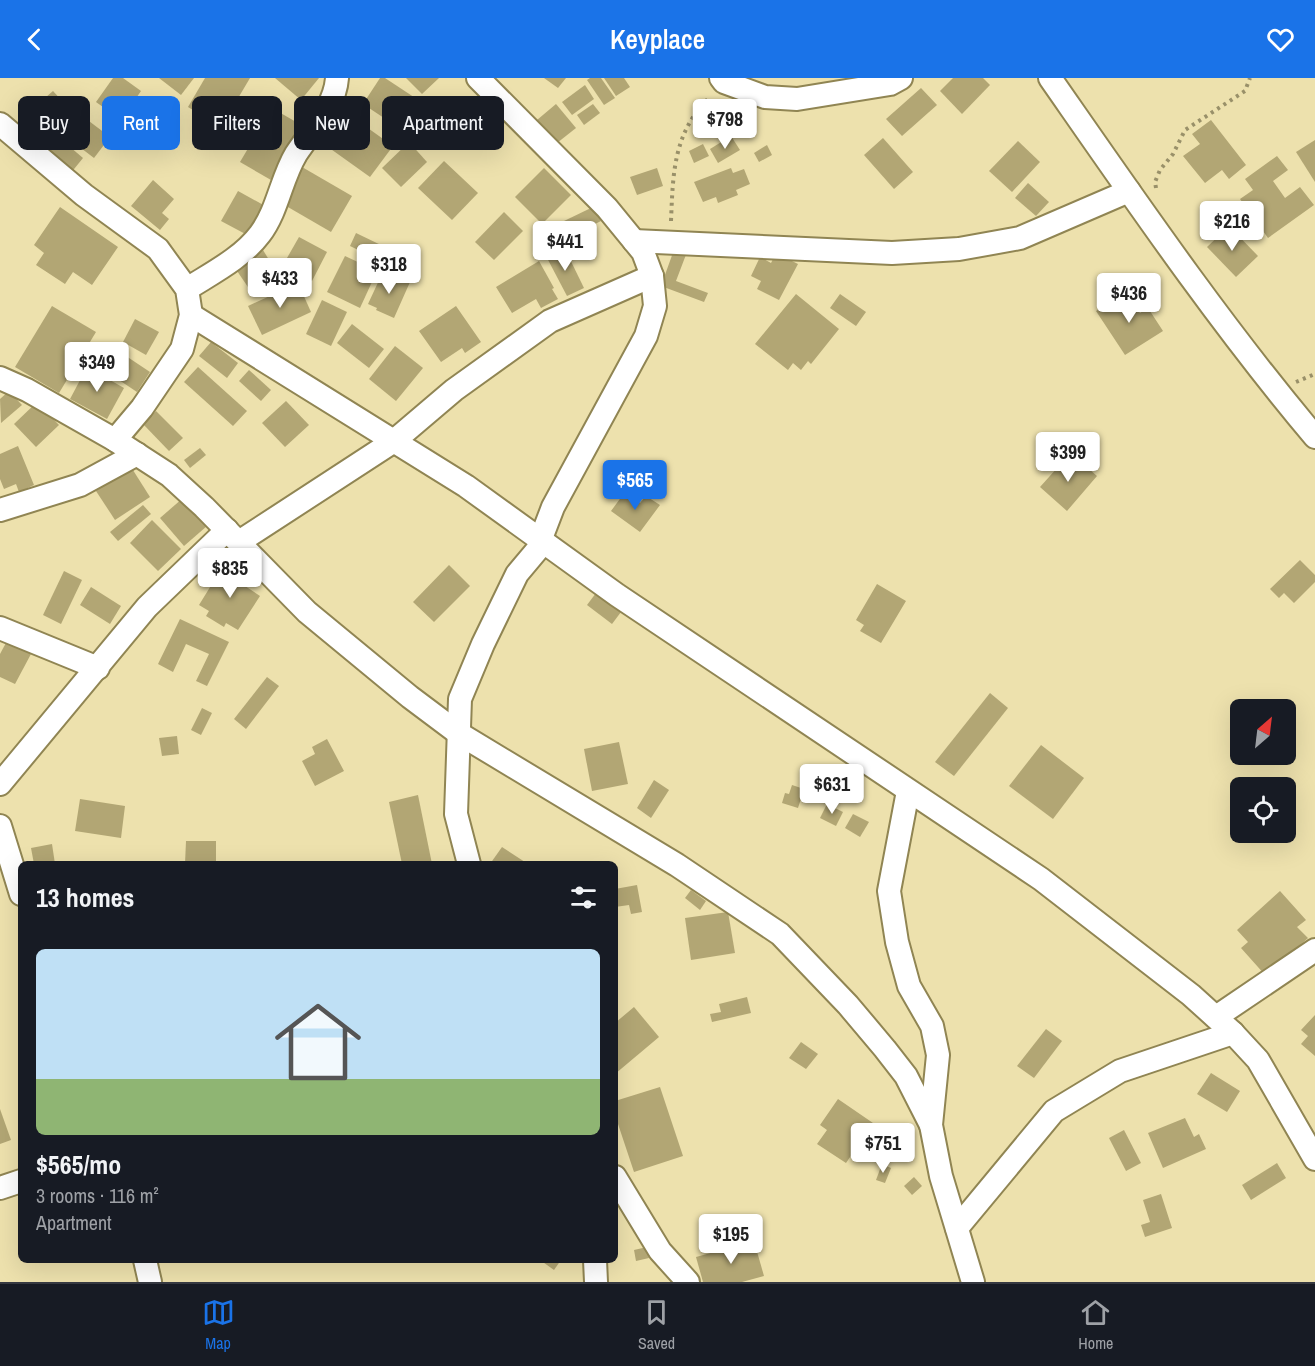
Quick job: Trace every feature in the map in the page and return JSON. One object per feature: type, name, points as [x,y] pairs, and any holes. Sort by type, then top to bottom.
[{"type":"street","points":[[187,289],[245,250],[261,232],[280,195],[295,156],[320,121],[336,86],[337,78]]},
{"type":"street","points":[[468,861],[456,814],[460,699],[483,644],[517,574],[542,542],[553,507],[646,336],[655,306],[652,276],[643,252],[607,208],[478,78]]},
{"type":"street","points":[[722,80],[765,97],[797,99],[890,84],[901,78]]},
{"type":"street","points":[[1050,78],[1129,191],[1252,359],[1315,437]]},
{"type":"street","points":[[0,124],[84,195],[158,249],[187,289],[191,315],[182,349],[142,408],[115,440]]},
{"type":"street","points":[[634,241],[892,253],[959,249],[1020,238],[1129,191]]},
{"type":"street","points":[[0,784],[147,607],[233,536],[394,441],[454,390],[550,321],[652,276]]},
{"type":"street","points":[[191,315],[466,486],[617,595],[1041,879],[1191,995],[1233,1033],[1258,1060],[1315,1159]]},
{"type":"street","points":[[0,378],[27,390],[115,440],[170,475],[307,612],[410,697],[458,733],[677,865],[780,934],[848,1005],[906,1076],[931,1125],[941,1176],[973,1282]]},
{"type":"street","points":[[0,510],[80,485],[137,454]]},
{"type":"street","points":[[0,628],[98,668]]},
{"type":"street","points":[[908,791],[898,833],[889,891],[897,942],[909,987],[932,1026],[938,1055],[931,1125]]},
{"type":"street","points":[[0,826],[18,884]]},
{"type":"street","points":[[1216,1017],[1315,950]]},
{"type":"street","points":[[957,1228],[1054,1111],[1120,1071],[1233,1033]]},
{"type":"street","points":[[0,1188],[18,1181]]},
{"type":"street","points":[[618,1182],[660,1251],[688,1282]]},
{"type":"street","points":[[146,1263],[150,1282]]},
{"type":"street","points":[[595,1263],[596,1282]]},
{"type":"path","points":[[1157,196],[1155,182],[1160,170],[1173,154],[1185,130],[1245,91],[1250,78]]},
{"type":"path","points":[[670,243],[675,159],[694,113],[722,80]]},
{"type":"building","points":[[113,78],[123,78],[141,91],[138,96],[102,96],[102,106],[96,102]]},
{"type":"building","points":[[159,78],[194,78],[181,95]]},
{"type":"building","points":[[205,78],[250,78],[239,96],[194,96]]},
{"type":"building","points":[[275,78],[319,78],[304,96],[296,96]]},
{"type":"building","points":[[380,78],[385,78],[412,96],[382,96],[382,117],[370,109],[368,96]]},
{"type":"building","points":[[406,78],[439,78],[422,94]]},
{"type":"building","points":[[544,78],[566,78],[558,88]]},
{"type":"building","points":[[601,78],[615,98],[604,105],[587,80]]},
{"type":"building","points":[[604,78],[624,78],[630,87],[616,96]]},
{"type":"building","points":[[953,78],[983,78],[990,85],[962,114],[940,91]]},
{"type":"building","points":[[585,85],[594,99],[572,115],[562,102]]},
{"type":"building","points":[[921,88],[937,105],[902,136],[886,119]]},
{"type":"building","points":[[53,91],[58,96],[47,96]]},
{"type":"building","points":[[715,99],[726,118],[712,126],[701,108]]},
{"type":"building","points":[[556,104],[576,128],[557,143],[537,120]]},
{"type":"building","points":[[593,104],[600,113],[584,125],[577,115]]},
{"type":"building","points":[[282,114],[294,121],[294,141],[271,180],[240,162],[247,150],[282,150]]},
{"type":"building","points":[[1211,120],[1246,165],[1229,179],[1222,170],[1205,183],[1183,156],[1200,144],[1192,134]]},
{"type":"building","points":[[90,122],[102,131],[102,148],[94,158],[83,150],[90,150]]},
{"type":"building","points":[[370,130],[382,138],[382,150],[390,150],[370,177],[332,150],[370,150]]},
{"type":"building","points":[[731,136],[740,150],[718,163],[710,149]]},
{"type":"building","points":[[883,138],[913,172],[894,189],[864,155]]},
{"type":"building","points":[[1315,140],[1315,182],[1296,152]]},
{"type":"building","points":[[1018,141],[1040,162],[1012,192],[989,171]]},
{"type":"building","points":[[703,144],[709,156],[694,163],[689,151]]},
{"type":"building","points":[[767,145],[772,155],[759,162],[754,153]]},
{"type":"building","points":[[42,150],[74,150],[83,158],[70,174]]},
{"type":"building","points":[[401,150],[416,150],[427,162],[401,187],[382,168]]},
{"type":"building","points":[[1277,156],[1288,170],[1273,181],[1285,198],[1300,187],[1314,205],[1268,238],[1240,199],[1253,190],[1245,179]]},
{"type":"building","points":[[444,161],[478,193],[452,220],[418,188]]},
{"type":"building","points":[[302,167],[352,196],[331,232],[281,203]]},
{"type":"building","points":[[544,168],[571,195],[542,224],[515,197]]},
{"type":"building","points":[[657,168],[663,186],[637,195],[630,177]]},
{"type":"building","points":[[731,168],[733,173],[744,169],[750,184],[736,190],[738,195],[718,203],[716,197],[703,202],[694,182]]},
{"type":"building","points":[[153,180],[174,199],[162,213],[169,219],[160,230],[131,206]]},
{"type":"building","points":[[1028,183],[1049,202],[1036,216],[1015,198]]},
{"type":"building","points":[[238,191],[267,207],[251,237],[221,221]]},
{"type":"building","points":[[60,207],[118,247],[92,285],[73,272],[65,284],[36,265],[44,253],[34,245]]},
{"type":"building","points":[[593,207],[601,221],[571,236],[564,221]]},
{"type":"building","points":[[504,212],[523,231],[494,260],[475,242]]},
{"type":"building","points":[[1229,226],[1258,256],[1236,277],[1207,247]]},
{"type":"building","points":[[356,233],[385,247],[379,260],[350,246]]},
{"type":"building","points":[[299,237],[327,252],[312,281],[283,265]]},
{"type":"building","points":[[564,247],[584,288],[567,296],[546,256]]},
{"type":"building","points":[[675,247],[687,252],[676,281],[708,293],[704,302],[661,286]]},
{"type":"building","points":[[263,250],[277,273],[250,290],[235,268]]},
{"type":"building","points":[[776,253],[798,264],[779,300],[757,289],[761,281],[751,276],[760,257],[771,263]]},
{"type":"building","points":[[345,256],[377,271],[360,308],[327,292]]},
{"type":"building","points":[[539,261],[558,299],[541,308],[536,299],[512,313],[496,287]]},
{"type":"building","points":[[392,274],[410,282],[394,318],[368,304],[381,276],[389,280]]},
{"type":"building","points":[[298,283],[311,312],[262,335],[248,306]]},
{"type":"building","points":[[796,294],[839,329],[811,364],[808,361],[801,370],[793,363],[788,370],[755,344]]},
{"type":"building","points":[[840,294],[866,312],[856,326],[830,308]]},
{"type":"building","points":[[1118,297],[1124,305],[1132,300],[1140,313],[1148,308],[1163,331],[1125,355],[1096,311]]},
{"type":"building","points":[[322,300],[347,312],[331,346],[306,334]]},
{"type":"building","points":[[52,306],[96,332],[59,393],[15,367]]},
{"type":"building","points":[[456,306],[481,342],[465,353],[462,348],[441,362],[419,331]]},
{"type":"building","points":[[135,319],[159,332],[146,355],[123,342]]},
{"type":"building","points":[[352,324],[384,349],[369,368],[337,343]]},
{"type":"building","points":[[211,342],[238,363],[227,378],[199,356]]},
{"type":"building","points":[[111,346],[150,372],[137,392],[98,366]]},
{"type":"building","points":[[395,346],[423,368],[396,401],[369,379]]},
{"type":"building","points":[[87,367],[124,388],[107,419],[70,399]]},
{"type":"building","points":[[198,367],[247,411],[233,426],[184,382]]},
{"type":"building","points":[[249,370],[271,390],[261,401],[239,381]]},
{"type":"building","points":[[9,391],[22,405],[1,423],[0,399]]},
{"type":"building","points":[[286,401],[309,425],[285,447],[262,423]]},
{"type":"building","points":[[37,402],[59,425],[36,447],[14,424]]},
{"type":"building","points":[[156,411],[183,438],[169,451],[143,424]]},
{"type":"building","points":[[18,446],[34,485],[19,492],[16,484],[4,489],[0,479],[0,454]]},
{"type":"building","points":[[200,448],[206,455],[190,468],[184,460]]},
{"type":"building","points":[[1067,457],[1078,466],[1081,462],[1097,476],[1067,511],[1040,487]]},
{"type":"building","points":[[131,467],[150,497],[115,520],[96,491]]},
{"type":"building","points":[[625,492],[640,503],[646,496],[660,505],[640,532],[611,511]]},
{"type":"building","points":[[183,498],[207,526],[184,546],[160,518]]},
{"type":"building","points":[[143,505],[151,514],[118,541],[110,532]]},
{"type":"building","points":[[152,520],[181,549],[158,571],[130,543]]},
{"type":"building","points":[[1300,560],[1315,575],[1315,582],[1294,603],[1284,593],[1279,598],[1270,589]]},
{"type":"building","points":[[449,565],[470,586],[434,622],[413,602]]},
{"type":"building","points":[[234,568],[250,579],[245,586],[260,596],[238,630],[226,623],[224,627],[206,616],[209,611],[199,605],[220,571],[229,576]]},
{"type":"building","points":[[64,571],[82,580],[61,624],[43,615]]},
{"type":"building","points":[[877,584],[906,601],[881,643],[860,631],[864,625],[856,620]]},
{"type":"building","points":[[91,587],[121,606],[110,624],[80,605]]},
{"type":"building","points":[[599,589],[624,608],[612,624],[587,605]]},
{"type":"building","points":[[180,619],[229,642],[207,686],[196,681],[209,654],[186,644],[173,672],[158,664]]},
{"type":"building","points":[[7,641],[31,654],[15,684],[0,677],[0,654]]},
{"type":"building","points":[[267,677],[279,686],[246,729],[234,719]]},
{"type":"building","points":[[990,693],[1008,708],[954,776],[935,762]]},
{"type":"building","points":[[202,708],[212,713],[201,735],[191,730]]},
{"type":"building","points":[[177,736],[179,754],[162,756],[159,738]]},
{"type":"building","points":[[327,739],[344,771],[315,786],[302,761],[315,754],[312,747]]},
{"type":"building","points":[[619,742],[628,784],[592,791],[584,749]]},
{"type":"building","points":[[1041,745],[1084,778],[1053,819],[1009,786]]},
{"type":"building","points":[[654,780],[669,790],[651,818],[637,808]]},
{"type":"building","points":[[792,785],[804,789],[798,808],[782,803],[785,793],[789,794]]},
{"type":"building","points":[[418,795],[431,861],[401,861],[389,802]]},
{"type":"building","points":[[80,799],[125,806],[121,838],[75,831]]},
{"type":"building","points":[[827,804],[843,812],[836,826],[820,818]]},
{"type":"building","points":[[853,814],[869,822],[860,837],[845,828]]},
{"type":"building","points":[[186,841],[216,841],[216,861],[185,861]]},
{"type":"building","points":[[52,844],[55,861],[33,861],[31,848]]},
{"type":"building","points":[[502,847],[523,861],[492,861]]},
{"type":"building","points":[[637,885],[642,912],[631,914],[629,905],[618,907],[618,888]]},
{"type":"building","points":[[691,890],[706,901],[700,910],[685,898]]},
{"type":"building","points":[[1280,891],[1306,920],[1297,927],[1308,938],[1266,976],[1241,948],[1248,942],[1237,930]]},
{"type":"building","points":[[728,912],[735,953],[691,960],[685,918]]},
{"type":"building","points":[[747,997],[751,1013],[712,1022],[710,1014],[721,1012],[719,1004]]},
{"type":"building","points":[[634,1007],[659,1037],[618,1071],[618,1020]]},
{"type":"building","points":[[1315,1015],[1315,1056],[1301,1044],[1308,1036],[1301,1030]]},
{"type":"building","points":[[1046,1029],[1062,1041],[1034,1078],[1017,1066]]},
{"type":"building","points":[[801,1042],[818,1054],[806,1069],[789,1058]]},
{"type":"building","points":[[1211,1073],[1240,1091],[1227,1112],[1197,1094]]},
{"type":"building","points":[[660,1087],[683,1156],[634,1172],[618,1124],[618,1100]]},
{"type":"building","points":[[838,1099],[873,1123],[846,1163],[817,1144],[827,1130],[820,1125]]},
{"type":"building","points":[[0,1109],[11,1140],[0,1144]]},
{"type":"building","points":[[1185,1118],[1194,1137],[1199,1134],[1206,1149],[1163,1168],[1148,1133]]},
{"type":"building","points":[[1124,1130],[1141,1163],[1126,1171],[1109,1138]]},
{"type":"building","points":[[1277,1163],[1286,1178],[1251,1200],[1242,1185]]},
{"type":"building","points":[[882,1164],[891,1168],[885,1183],[876,1180]]},
{"type":"building","points":[[914,1177],[922,1186],[912,1195],[904,1186]]},
{"type":"building","points":[[1161,1194],[1172,1228],[1145,1237],[1141,1225],[1150,1222],[1143,1200]]},
{"type":"building","points":[[754,1241],[764,1276],[742,1282],[703,1282],[696,1257]]},
{"type":"building","points":[[647,1247],[649,1258],[636,1261],[634,1250]]},
{"type":"building","points":[[544,1263],[559,1263],[554,1270]]}]
